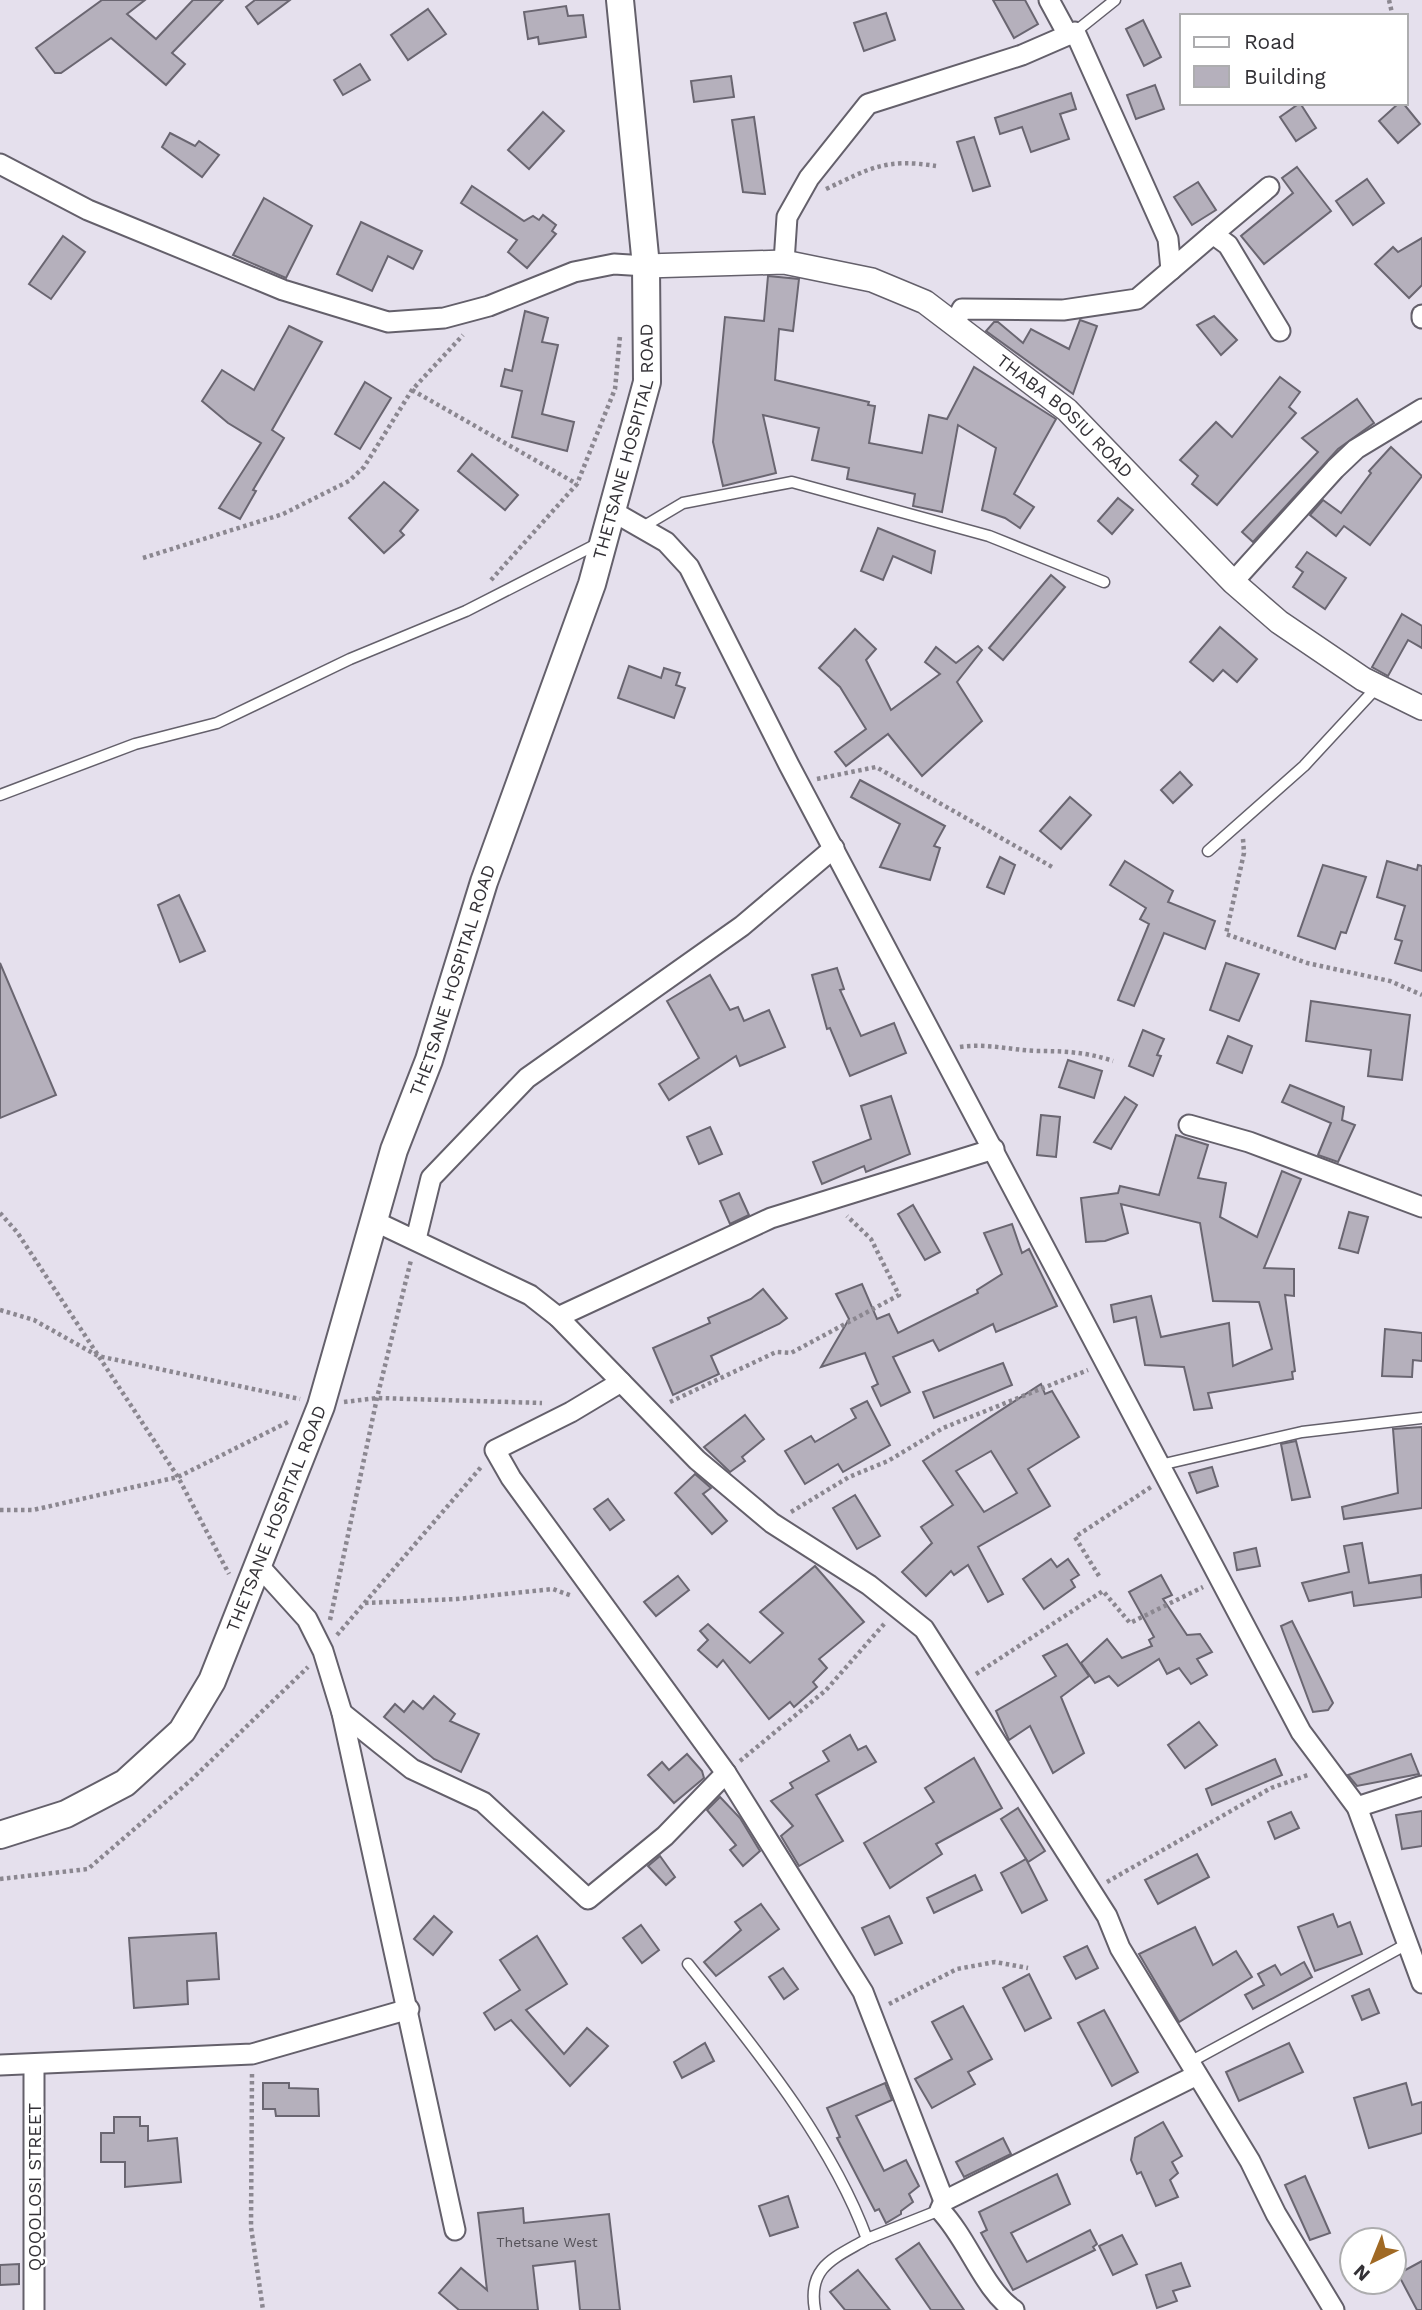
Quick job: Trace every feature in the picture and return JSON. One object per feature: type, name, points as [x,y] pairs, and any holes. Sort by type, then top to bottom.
[{"type":"main road","name":"THETSANE HOSPITAL ROAD","points":[[0,1835],[66,1814],[125,1783],[182,1731],[212,1681],[321,1406],[372,1220],[429,1060],[484,882],[593,584],[647,382],[646,266],[620,0]]},
{"type":"street","points":[[1049,0],[1072,33],[1168,239],[1171,271]]},
{"type":"street","points":[[784,262],[787,217],[808,178],[868,104],[949,81],[1022,55],[1072,33]]},
{"type":"street","points":[[0,164],[88,210],[283,290],[388,322],[444,318],[489,306],[574,272],[614,264],[646,266]]},
{"type":"street","points":[[955,323],[962,309],[1063,310],[1137,299],[1269,187]]},
{"type":"street","points":[[1213,234],[1228,245],[1280,331]]},
{"type":"street","name":"THABA BOSIU ROAD","points":[[646,266],[784,262],[872,280],[925,302],[1067,410],[1233,582],[1279,622],[1363,679],[1422,708]]},
{"type":"street","points":[[1233,582],[1320,484],[1349,456],[1422,409]]},
{"type":"street","points":[[612,511],[666,542],[689,567],[799,783],[1301,1732],[1357,1807],[1412,1947],[1422,1983]]},
{"type":"street","points":[[416,1239],[431,1178],[527,1079],[743,926],[834,848]]},
{"type":"street","points":[[1189,1125],[1249,1142],[1422,1207]]},
{"type":"street","points":[[558,1317],[771,1219],[994,1149]]},
{"type":"street","points":[[372,1220],[530,1295],[558,1317],[697,1460],[772,1523],[869,1585],[923,1629],[1091,1892],[1139,1979],[1334,2310]]},
{"type":"street","points":[[621,1382],[571,1412],[495,1450],[511,1478],[726,1773],[863,1992],[873,2013],[942,2206],[982,2268],[998,2299],[1014,2310]]},
{"type":"street","points":[[259,1566],[307,1619],[323,1651],[342,1713],[409,2009],[455,2230]]},
{"type":"street","points":[[342,1713],[412,1769],[483,1802],[588,1899],[665,1836],[726,1773]]},
{"type":"street","points":[[1357,1807],[1422,1786]]},
{"type":"street","points":[[0,2064],[253,2053],[409,2009]]},
{"type":"street","name":"QOQOLOSI STREET","points":[[34,2064],[34,2310]]},
{"type":"street","points":[[942,2206],[1193,2068]]},
{"type":"lane","points":[[1072,33],[1115,0]]},
{"type":"lane","points":[[641,528],[683,503],[792,482],[989,536],[1104,582]]},
{"type":"lane","points":[[0,795],[135,744],[217,723],[350,659],[466,611],[604,541]]},
{"type":"lane","points":[[1208,851],[1304,766],[1379,686]]},
{"type":"lane","points":[[1163,1471],[1302,1432],[1422,1418]]},
{"type":"lane","points":[[1193,2068],[1412,1947]]},
{"type":"lane","points":[[688,1964],[744,2034],[803,2117],[860,2218],[867,2239]]},
{"type":"lane","points":[[815,2310],[811,2291],[817,2273],[831,2260],[867,2239],[942,2206]]},
{"type":"path","points":[[1389,0],[1392,13]]},
{"type":"path","points":[[794,204],[876,166],[904,161],[936,166]]},
{"type":"path","points":[[143,558],[283,514],[349,481],[364,467],[412,390],[489,306]]},
{"type":"path","points":[[490,581],[576,484],[615,389],[621,332]]},
{"type":"path","points":[[412,390],[576,484]]},
{"type":"path","points":[[799,783],[876,766],[1054,868]]},
{"type":"path","points":[[1241,820],[1244,853],[1226,934],[1307,963],[1390,981],[1422,995]]},
{"type":"path","points":[[942,1049],[993,1045],[1035,1051],[1060,1049],[1113,1061]]},
{"type":"path","points":[[649,1411],[776,1352],[791,1353],[899,1295],[871,1239],[828,1199]]},
{"type":"path","points":[[0,1213],[17,1232],[178,1477],[244,1603]]},
{"type":"path","points":[[323,1651],[377,1398],[416,1239]]},
{"type":"path","points":[[0,1310],[34,1320],[98,1356],[287,1395],[321,1406]]},
{"type":"path","points":[[772,1523],[943,1427],[1105,1363]]},
{"type":"path","points":[[0,1510],[33,1510],[178,1477],[321,1406],[377,1398],[543,1403]]},
{"type":"path","points":[[0,1878],[88,1870],[190,1781],[323,1651],[495,1450]]},
{"type":"path","points":[[1099,1576],[1075,1536],[1163,1471]]},
{"type":"path","points":[[958,1685],[1103,1591],[1130,1623],[1220,1579]]},
{"type":"path","points":[[364,1603],[457,1599],[553,1589],[606,1608]]},
{"type":"path","points":[[726,1773],[826,1690],[898,1608]]},
{"type":"path","points":[[1091,1892],[1271,1788],[1328,1768]]},
{"type":"path","points":[[873,2013],[957,1969],[995,1962],[1028,1968]]},
{"type":"path","points":[[253,2053],[251,2227],[263,2310]]},
{"type":"building","points":[[102,0],[145,0],[127,14],[156,39],[193,0],[223,0],[172,53],[185,64],[166,85],[111,38],[61,73],[55,73],[36,48]]},
{"type":"building","points":[[255,0],[290,0],[258,24],[246,7]]},
{"type":"building","points":[[993,0],[1025,0],[1038,24],[1014,38]]},
{"type":"building","points":[[566,6],[568,16],[583,15],[586,37],[539,44],[538,37],[528,39],[524,12]]},
{"type":"building","points":[[428,9],[446,34],[408,60],[391,35]]},
{"type":"building","points":[[886,13],[895,40],[864,51],[854,23]]},
{"type":"building","points":[[1143,20],[1161,57],[1144,66],[1126,29]]},
{"type":"building","points":[[360,64],[370,80],[343,95],[334,80]]},
{"type":"building","points":[[731,76],[734,97],[694,102],[691,81]]},
{"type":"building","points":[[1155,85],[1164,109],[1136,119],[1127,95]]},
{"type":"building","points":[[1071,93],[1076,109],[1060,114],[1069,139],[1031,152],[1022,127],[1000,134],[995,118]]},
{"type":"building","points":[[1301,105],[1316,128],[1296,141],[1280,117]]},
{"type":"building","points":[[1397,105],[1405,105],[1420,124],[1398,143],[1379,121]]},
{"type":"building","points":[[543,112],[564,131],[529,169],[508,150]]},
{"type":"building","points":[[754,117],[765,194],[743,192],[732,120]]},
{"type":"building","points":[[170,133],[195,146],[199,141],[219,155],[202,177],[162,147]]},
{"type":"building","points":[[974,137],[990,186],[973,191],[957,142]]},
{"type":"building","points":[[1297,167],[1331,211],[1264,264],[1241,236],[1293,193],[1282,178]]},
{"type":"building","points":[[1367,179],[1384,203],[1353,225],[1336,201]]},
{"type":"building","points":[[1198,182],[1216,210],[1192,225],[1174,197]]},
{"type":"building","points":[[472,186],[524,221],[533,216],[539,220],[543,215],[556,225],[552,231],[556,234],[527,268],[508,252],[517,240],[461,203]]},
{"type":"building","points":[[264,198],[312,226],[286,278],[233,255]]},
{"type":"building","points":[[361,222],[422,251],[413,269],[388,256],[372,291],[337,274]]},
{"type":"building","points":[[63,236],[85,252],[51,299],[29,284]]},
{"type":"building","points":[[1422,238],[1422,285],[1409,298],[1375,264],[1393,247],[1398,252]]},
{"type":"building","points":[[768,276],[799,279],[793,331],[779,329],[775,380],[869,402],[868,405],[875,406],[869,443],[922,453],[929,415],[947,419],[974,367],[1056,419],[1014,494],[1034,507],[1020,528],[1005,518],[982,510],[996,448],[958,425],[942,512],[913,506],[915,494],[847,479],[849,468],[812,460],[819,428],[763,415],[776,473],[723,486],[713,442],[725,317],[764,321]]},
{"type":"building","points":[[525,311],[548,318],[542,342],[558,345],[542,414],[574,422],[567,451],[512,437],[522,391],[501,386],[505,369],[512,371]]},
{"type":"building","points":[[1214,316],[1237,340],[1221,355],[1197,325]]},
{"type":"building","points":[[1080,320],[1097,326],[1073,394],[986,331],[994,322],[998,322],[1023,343],[1031,329],[1069,349]]},
{"type":"building","points":[[289,326],[322,342],[272,430],[284,438],[253,490],[256,491],[240,519],[219,508],[261,443],[228,423],[202,401],[222,370],[254,390]]},
{"type":"building","points":[[1280,377],[1300,392],[1289,407],[1296,413],[1217,505],[1192,484],[1198,476],[1180,460],[1216,422],[1232,437]]},
{"type":"building","points":[[365,382],[391,398],[360,449],[335,434]]},
{"type":"building","points":[[1357,399],[1374,423],[1338,449],[1253,542],[1242,532],[1318,452],[1302,438]]},
{"type":"building","points":[[1391,447],[1422,476],[1370,545],[1344,526],[1336,536],[1310,515],[1323,500],[1341,513],[1371,473],[1369,471]]},
{"type":"building","points":[[472,454],[518,495],[505,510],[458,471]]},
{"type":"building","points":[[384,482],[418,510],[400,531],[404,535],[384,553],[349,518]]},
{"type":"building","points":[[1118,498],[1133,510],[1112,534],[1098,521]]},
{"type":"building","points":[[878,528],[935,551],[931,573],[893,556],[883,580],[861,571]]},
{"type":"building","points":[[1307,552],[1346,578],[1325,609],[1293,587],[1303,572],[1296,567]]},
{"type":"building","points":[[1051,575],[1065,587],[1003,660],[989,648]]},
{"type":"building","points":[[1402,614],[1422,626],[1422,648],[1408,640],[1388,676],[1372,667]]},
{"type":"building","points":[[1220,627],[1257,659],[1237,682],[1223,670],[1213,681],[1190,662]]},
{"type":"building","points":[[855,629],[876,649],[866,660],[891,710],[940,674],[925,662],[936,647],[956,663],[978,646],[982,650],[957,682],[982,721],[922,776],[888,734],[846,766],[835,752],[866,729],[840,687],[819,668]]},
{"type":"building","points":[[629,666],[661,678],[664,668],[680,673],[676,685],[685,688],[674,718],[618,698]]},
{"type":"building","points":[[1180,772],[1192,785],[1173,803],[1161,790]]},
{"type":"building","points":[[860,780],[945,826],[934,846],[940,848],[930,880],[880,867],[900,824],[851,797]]},
{"type":"building","points":[[1070,797],[1091,815],[1061,849],[1040,831]]},
{"type":"building","points":[[1000,857],[1015,865],[1004,894],[987,887]]},
{"type":"building","points":[[1125,861],[1173,891],[1168,902],[1215,921],[1205,949],[1164,933],[1134,1006],[1118,1000],[1149,924],[1140,919],[1146,908],[1110,885]]},
{"type":"building","points":[[1387,861],[1417,870],[1418,865],[1422,866],[1422,971],[1395,963],[1402,941],[1395,939],[1405,906],[1377,897]]},
{"type":"building","points":[[1323,865],[1366,877],[1346,933],[1341,932],[1335,949],[1298,936]]},
{"type":"building","points":[[179,895],[205,951],[180,962],[158,905]]},
{"type":"building","points":[[0,963],[56,1095],[0,1118]]},
{"type":"building","points":[[1226,963],[1259,974],[1239,1021],[1210,1010]]},
{"type":"building","points":[[837,968],[844,989],[840,990],[861,1036],[894,1023],[906,1053],[850,1076],[830,1028],[827,1029],[812,975]]},
{"type":"building","points":[[710,975],[730,1010],[738,1007],[744,1021],[769,1010],[785,1047],[740,1066],[736,1056],[669,1100],[659,1084],[699,1058],[667,1001]]},
{"type":"building","points":[[1311,1001],[1410,1015],[1402,1080],[1368,1076],[1371,1050],[1306,1041]]},
{"type":"building","points":[[1143,1030],[1164,1039],[1157,1055],[1161,1056],[1153,1076],[1129,1066]]},
{"type":"building","points":[[1228,1036],[1252,1046],[1242,1073],[1217,1063]]},
{"type":"building","points":[[1068,1060],[1102,1071],[1094,1098],[1059,1087]]},
{"type":"building","points":[[1290,1085],[1344,1107],[1342,1120],[1355,1125],[1338,1162],[1318,1155],[1331,1123],[1282,1102]]},
{"type":"building","points":[[891,1096],[910,1154],[866,1172],[864,1166],[822,1184],[813,1162],[871,1139],[861,1106]]},
{"type":"building","points":[[1125,1097],[1137,1105],[1111,1149],[1094,1142]]},
{"type":"building","points":[[1041,1115],[1060,1117],[1056,1157],[1037,1155]]},
{"type":"building","points":[[710,1127],[722,1154],[699,1164],[687,1137]]},
{"type":"building","points":[[1176,1135],[1208,1145],[1198,1178],[1226,1183],[1220,1217],[1257,1237],[1282,1171],[1301,1179],[1264,1268],[1294,1269],[1294,1296],[1285,1295],[1295,1371],[1292,1372],[1293,1379],[1208,1393],[1212,1408],[1194,1410],[1184,1367],[1145,1365],[1136,1317],[1114,1322],[1111,1305],[1151,1296],[1161,1337],[1229,1323],[1233,1366],[1272,1349],[1259,1302],[1213,1301],[1200,1223],[1121,1204],[1128,1233],[1105,1241],[1086,1242],[1081,1198],[1118,1193],[1120,1186],[1159,1195]]},
{"type":"building","points":[[739,1193],[749,1215],[730,1224],[720,1201]]},
{"type":"building","points":[[913,1205],[940,1252],[925,1260],[898,1214]]},
{"type":"building","points":[[1349,1212],[1368,1217],[1358,1253],[1339,1248]]},
{"type":"building","points":[[1012,1224],[1022,1253],[1029,1249],[1057,1306],[996,1332],[993,1324],[939,1351],[933,1340],[893,1357],[910,1392],[881,1406],[872,1387],[878,1384],[865,1353],[821,1367],[849,1319],[836,1294],[862,1284],[877,1319],[889,1314],[898,1333],[978,1293],[977,1290],[1002,1274],[984,1233]]},
{"type":"building","points":[[763,1289],[787,1318],[711,1356],[719,1374],[673,1395],[653,1348],[710,1323],[708,1318],[751,1299]]},
{"type":"building","points":[[1385,1329],[1422,1333],[1422,1361],[1413,1360],[1412,1377],[1382,1376]]},
{"type":"building","points":[[1003,1363],[1012,1385],[934,1418],[923,1392]]},
{"type":"building","points":[[1041,1384],[1045,1394],[1052,1391],[1079,1437],[1028,1469],[1050,1506],[978,1547],[1003,1594],[988,1602],[968,1565],[954,1575],[951,1571],[926,1596],[902,1572],[932,1543],[921,1527],[953,1505],[923,1461]],"holes":[[[991,1451],[1017,1493],[984,1512],[956,1471]]]},
{"type":"building","points":[[867,1401],[890,1445],[843,1472],[838,1464],[805,1484],[785,1451],[811,1436],[815,1442],[856,1418],[851,1409]]},
{"type":"building","points":[[745,1415],[764,1439],[742,1457],[745,1461],[730,1472],[704,1447]]},
{"type":"building","points":[[1422,1427],[1422,1508],[1344,1519],[1342,1507],[1398,1493],[1393,1429]]},
{"type":"building","points":[[1296,1441],[1310,1497],[1292,1500],[1281,1444]]},
{"type":"building","points":[[1212,1467],[1218,1486],[1197,1493],[1189,1473]]},
{"type":"building","points":[[695,1474],[711,1488],[703,1494],[727,1521],[712,1534],[675,1493]]},
{"type":"building","points":[[855,1495],[880,1536],[857,1549],[833,1508]]},
{"type":"building","points":[[608,1499],[624,1520],[610,1530],[594,1509]]},
{"type":"building","points":[[1362,1543],[1369,1583],[1421,1575],[1422,1597],[1354,1606],[1352,1592],[1309,1601],[1302,1583],[1349,1572],[1344,1546]]},
{"type":"building","points":[[1256,1548],[1260,1566],[1237,1570],[1234,1553]]},
{"type":"building","points":[[1051,1559],[1057,1567],[1068,1559],[1079,1575],[1071,1580],[1075,1587],[1044,1609],[1023,1579]]},
{"type":"building","points":[[815,1566],[864,1622],[819,1659],[827,1668],[813,1682],[817,1687],[794,1707],[790,1702],[769,1719],[723,1660],[717,1667],[698,1650],[708,1640],[700,1631],[708,1624],[750,1663],[783,1633],[760,1612]]},
{"type":"building","points":[[1161,1575],[1172,1595],[1163,1599],[1187,1635],[1200,1634],[1212,1652],[1197,1659],[1207,1675],[1191,1684],[1179,1668],[1167,1674],[1159,1659],[1118,1686],[1109,1676],[1095,1683],[1081,1663],[1107,1639],[1122,1658],[1152,1646],[1149,1640],[1154,1637],[1129,1592]]},
{"type":"building","points":[[678,1576],[689,1590],[656,1616],[644,1602]]},
{"type":"building","points":[[1292,1621],[1333,1703],[1328,1710],[1313,1712],[1281,1626]]},
{"type":"building","points":[[1067,1644],[1089,1676],[1061,1697],[1084,1753],[1053,1773],[1030,1726],[1009,1740],[996,1711],[1056,1676],[1043,1656]]},
{"type":"building","points":[[434,1696],[455,1714],[450,1721],[479,1734],[461,1772],[434,1759],[384,1717],[395,1704],[404,1712],[413,1701],[423,1709]]},
{"type":"building","points":[[1199,1722],[1217,1745],[1185,1768],[1168,1745]]},
{"type":"building","points":[[850,1735],[858,1750],[866,1746],[876,1762],[816,1795],[843,1841],[799,1866],[781,1836],[793,1826],[771,1801],[793,1788],[790,1783],[829,1761],[823,1751]]},
{"type":"building","points":[[687,1754],[702,1771],[704,1778],[674,1803],[648,1775],[662,1762],[669,1770]]},
{"type":"building","points":[[1411,1754],[1419,1774],[1357,1786],[1348,1775]]},
{"type":"building","points":[[974,1758],[1002,1808],[936,1844],[942,1854],[890,1888],[864,1843],[934,1802],[925,1788]]},
{"type":"building","points":[[1275,1759],[1282,1775],[1212,1805],[1206,1789]]},
{"type":"building","points":[[720,1797],[740,1818],[760,1851],[743,1866],[730,1850],[736,1845],[707,1810]]},
{"type":"building","points":[[1018,1808],[1045,1851],[1028,1862],[1001,1819]]},
{"type":"building","points":[[1422,1811],[1422,1846],[1402,1849],[1396,1815]]},
{"type":"building","points":[[1291,1812],[1299,1828],[1275,1839],[1268,1822]]},
{"type":"building","points":[[1197,1854],[1209,1877],[1158,1904],[1145,1880]]},
{"type":"building","points":[[660,1856],[675,1877],[666,1885],[648,1866]]},
{"type":"building","points":[[1026,1859],[1047,1900],[1022,1913],[1001,1873]]},
{"type":"building","points":[[975,1875],[982,1890],[934,1913],[927,1898]]},
{"type":"building","points":[[761,1904],[779,1929],[716,1976],[704,1962],[741,1930],[735,1922]]},
{"type":"building","points":[[1333,1914],[1338,1927],[1350,1922],[1362,1954],[1315,1971],[1298,1927]]},
{"type":"building","points":[[434,1916],[452,1932],[433,1955],[414,1939]]},
{"type":"building","points":[[889,1916],[902,1943],[875,1955],[862,1928]]},
{"type":"building","points":[[641,1925],[659,1950],[642,1963],[623,1938]]},
{"type":"building","points":[[1195,1927],[1213,1965],[1236,1951],[1252,1977],[1179,2022],[1139,1954]]},
{"type":"building","points":[[216,1933],[219,1979],[187,1981],[188,2004],[134,2008],[129,1938]]},
{"type":"building","points":[[537,1936],[567,1984],[526,2010],[564,2054],[587,2028],[608,2046],[570,2086],[511,2020],[495,2030],[484,2013],[520,1990],[500,1960]]},
{"type":"building","points":[[1087,1946],[1098,1968],[1076,1979],[1064,1957]]},
{"type":"building","points":[[1304,1962],[1312,1977],[1253,2009],[1245,1995],[1264,1985],[1258,1974],[1275,1965],[1281,1975]]},
{"type":"building","points":[[783,1968],[798,1989],[784,1999],[769,1977]]},
{"type":"building","points":[[1029,1974],[1051,2018],[1025,2031],[1003,1988]]},
{"type":"building","points":[[1369,1989],[1379,2013],[1362,2020],[1352,1996]]},
{"type":"building","points":[[963,2006],[992,2059],[968,2072],[975,2084],[932,2108],[915,2079],[952,2059],[932,2022]]},
{"type":"building","points":[[1104,2010],[1138,2072],[1112,2086],[1078,2023]]},
{"type":"building","points":[[705,2043],[714,2061],[682,2078],[674,2062]]},
{"type":"building","points":[[1289,2043],[1303,2072],[1239,2101],[1226,2072]]},
{"type":"building","points":[[263,2083],[289,2083],[289,2088],[318,2089],[319,2116],[276,2116],[275,2109],[263,2109]]},
{"type":"building","points":[[885,2083],[892,2100],[856,2116],[884,2171],[906,2160],[919,2186],[909,2194],[913,2202],[901,2211],[901,2214],[886,2223],[879,2209],[875,2211],[837,2138],[840,2137],[827,2108]]},
{"type":"building","points":[[1406,2083],[1412,2105],[1422,2102],[1422,2133],[1369,2148],[1354,2098]]},
{"type":"building","points":[[114,2117],[140,2117],[140,2126],[148,2126],[148,2141],[177,2138],[181,2182],[125,2187],[125,2162],[101,2162],[101,2133],[114,2133]]},
{"type":"building","points":[[1163,2122],[1182,2156],[1172,2162],[1178,2173],[1170,2180],[1178,2197],[1156,2206],[1141,2172],[1137,2174],[1131,2160],[1135,2138]]},
{"type":"building","points":[[1003,2138],[1011,2154],[964,2177],[956,2162]]},
{"type":"building","points":[[1057,2174],[1070,2204],[1011,2233],[1027,2262],[1090,2230],[1097,2244],[1093,2247],[1095,2250],[1013,2290],[981,2233],[987,2230],[979,2212]]},
{"type":"building","points":[[1305,2176],[1330,2233],[1310,2240],[1285,2185]]},
{"type":"building","points":[[788,2196],[798,2227],[770,2236],[759,2206]]},
{"type":"building","points":[[523,2208],[524,2223],[609,2214],[620,2310],[580,2310],[575,2261],[533,2266],[538,2310],[459,2310],[439,2293],[461,2268],[487,2290],[478,2213]]},
{"type":"building","points":[[1122,2235],[1137,2264],[1113,2275],[1099,2246]]},
{"type":"building","points":[[919,2243],[964,2310],[931,2310],[896,2259]]},
{"type":"building","points":[[1422,2261],[1422,2310],[1417,2310],[1408,2293],[1408,2269]]},
{"type":"building","points":[[1181,2263],[1190,2286],[1173,2291],[1177,2301],[1157,2308],[1146,2275]]},
{"type":"building","points":[[19,2264],[19,2284],[0,2285],[0,2265]]},
{"type":"building","points":[[858,2270],[890,2310],[845,2310],[830,2292]]}]
